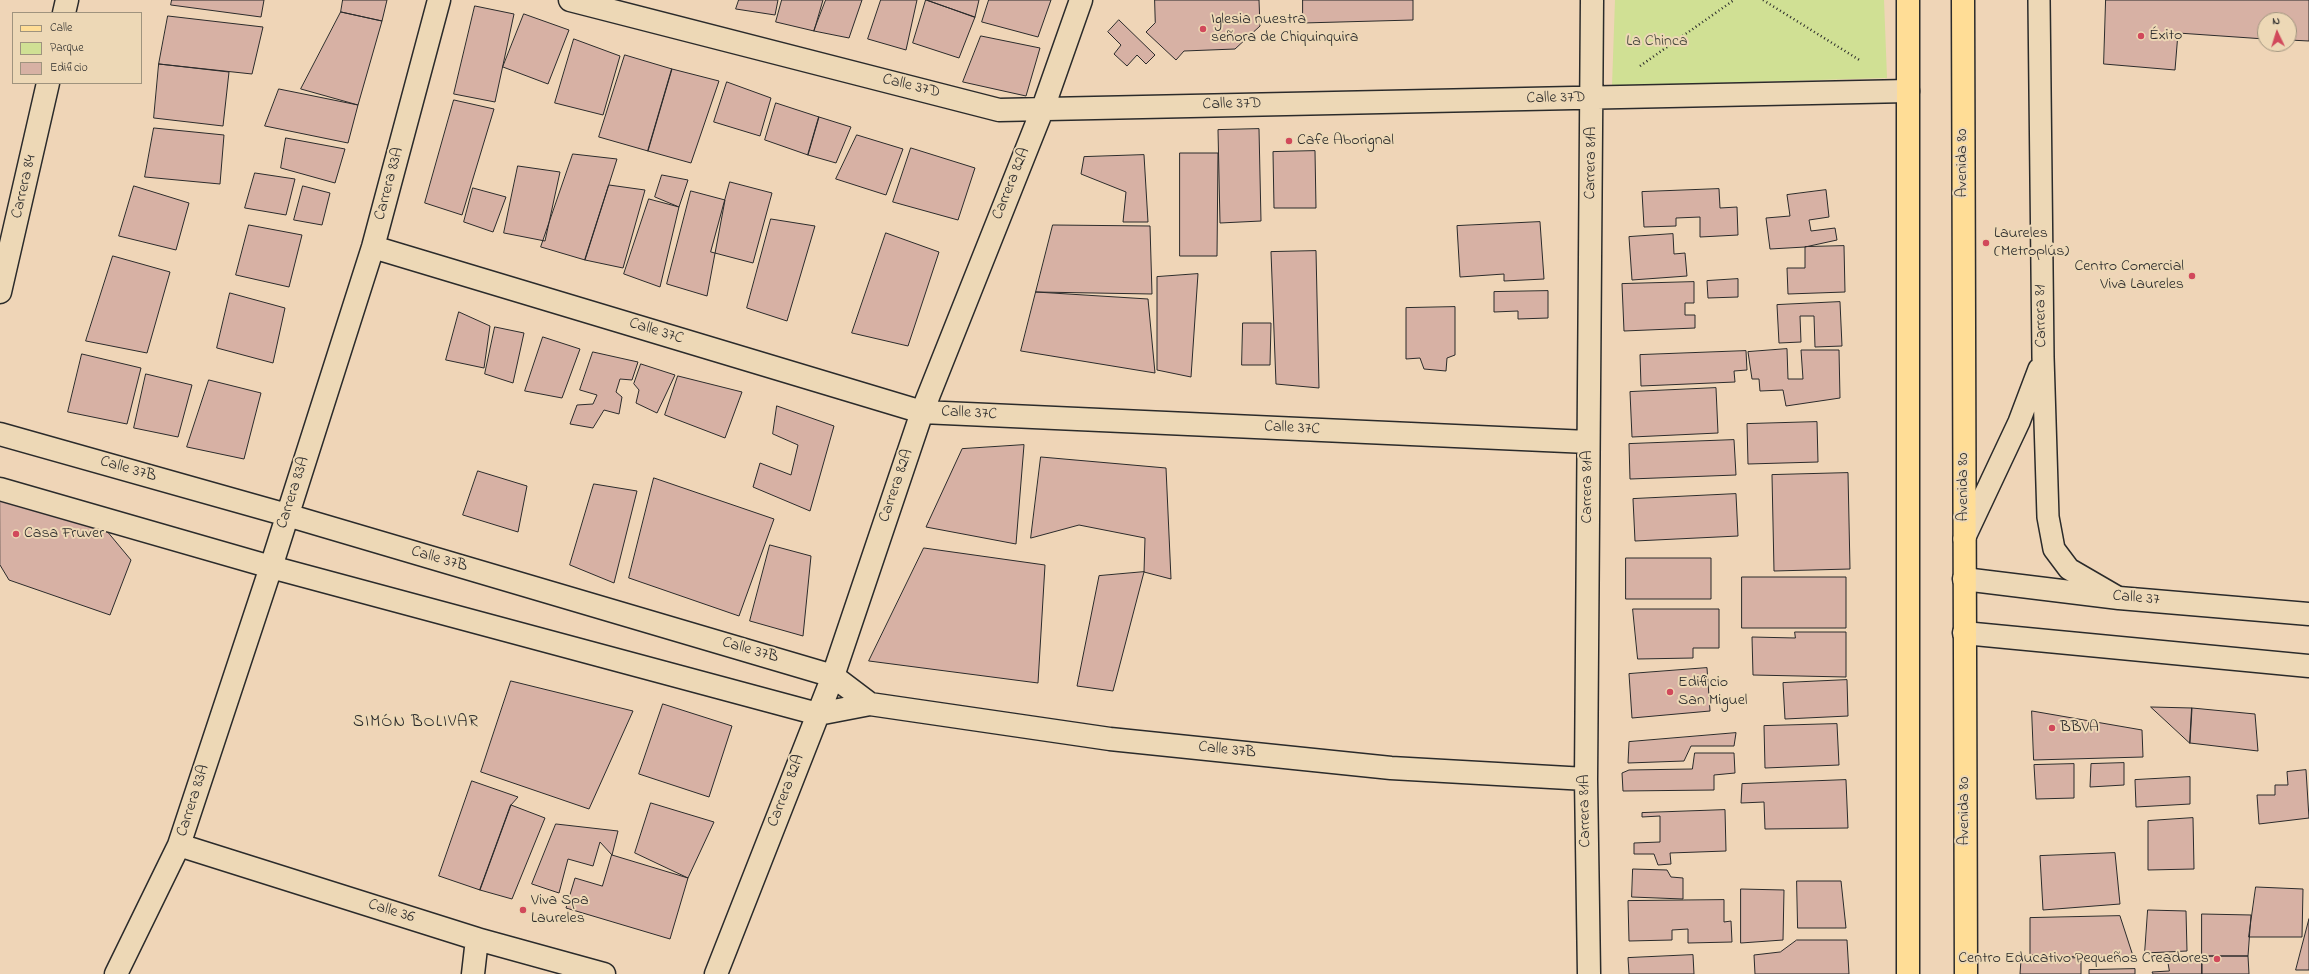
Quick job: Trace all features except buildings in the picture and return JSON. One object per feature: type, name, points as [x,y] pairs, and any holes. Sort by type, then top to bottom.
[{"type":"main road","points":[[1908,0],[1908,974]]},
{"type":"main road","name":"Avenida 80","points":[[1963,0],[1966,974]]},
{"type":"street","points":[[64,12],[67,0]]},
{"type":"street","name":"Carrera 83A","points":[[116,974],[179,846],[271,567],[373,247],[440,0]]},
{"type":"street","name":"Calle 37D","points":[[570,0],[999,110],[1908,91]]},
{"type":"street","name":"Carrera 82A","points":[[716,974],[833,676],[922,412],[1043,108],[1081,0]]},
{"type":"street","name":"Carrera 81A","points":[[1589,974],[1586,779],[1592,0]]},
{"type":"street","name":"Carrera 84","points":[[0,292],[48,84]]},
{"type":"street","name":"Calle 37C","points":[[373,247],[922,412],[1588,442]]},
{"type":"street","name":"Calle 37B","points":[[0,434],[287,515],[833,676],[870,704]]},
{"type":"street","name":"Calle 37B","points":[[0,489],[271,567],[818,714],[870,704],[1110,739],[1391,768],[1586,779]]},
{"type":"street","name":"Calle 37","points":[[1964,579],[2119,598],[2309,614]]},
{"type":"street","points":[[1964,633],[2309,666]]},
{"type":"street","name":"Calle 36","points":[[179,846],[477,939],[604,974]]},
{"type":"street","points":[[473,974],[477,939]]},
{"type":"lane","name":"Carrera 81","points":[[2039,0],[2043,357],[2048,517],[2054,549],[2069,569],[2119,598]]},
{"type":"lane","points":[[1964,539],[2019,422],[2043,357]]},
{"type":"path","points":[[1638,68],[1734,0]]},
{"type":"path","points":[[1763,0],[1867,66]]},
{"type":"green space","name":"La Chinca","points":[[1615,0],[1884,0],[1887,78],[1612,86]]},
{"type":"place","name":"Iglesia nuestra señora de Chiquinquira","points":[[1203,29]]},
{"type":"place","name":"Éxito","points":[[2141,36]]},
{"type":"place","name":"Cafe Aborignal","points":[[1289,141]]},
{"type":"place","name":"Laureles (Metroplús)","points":[[1986,243]]},
{"type":"place","name":"Centro Comercial Viva Laureles","points":[[2192,276]]},
{"type":"place","name":"Casa Fruver","points":[[16,534]]},
{"type":"place","name":"Edificio San Miguel","points":[[1670,692]]},
{"type":"place","name":"BBVA","points":[[2052,728]]},
{"type":"place","name":"Viva Spa Laureles","points":[[523,910]]},
{"type":"place","name":"Centro Educativo Pequeños Creadores","points":[[2217,959]]},
{"type":"district","name":"SIMÓN BOLIVAR","points":[[416,723]]}]
